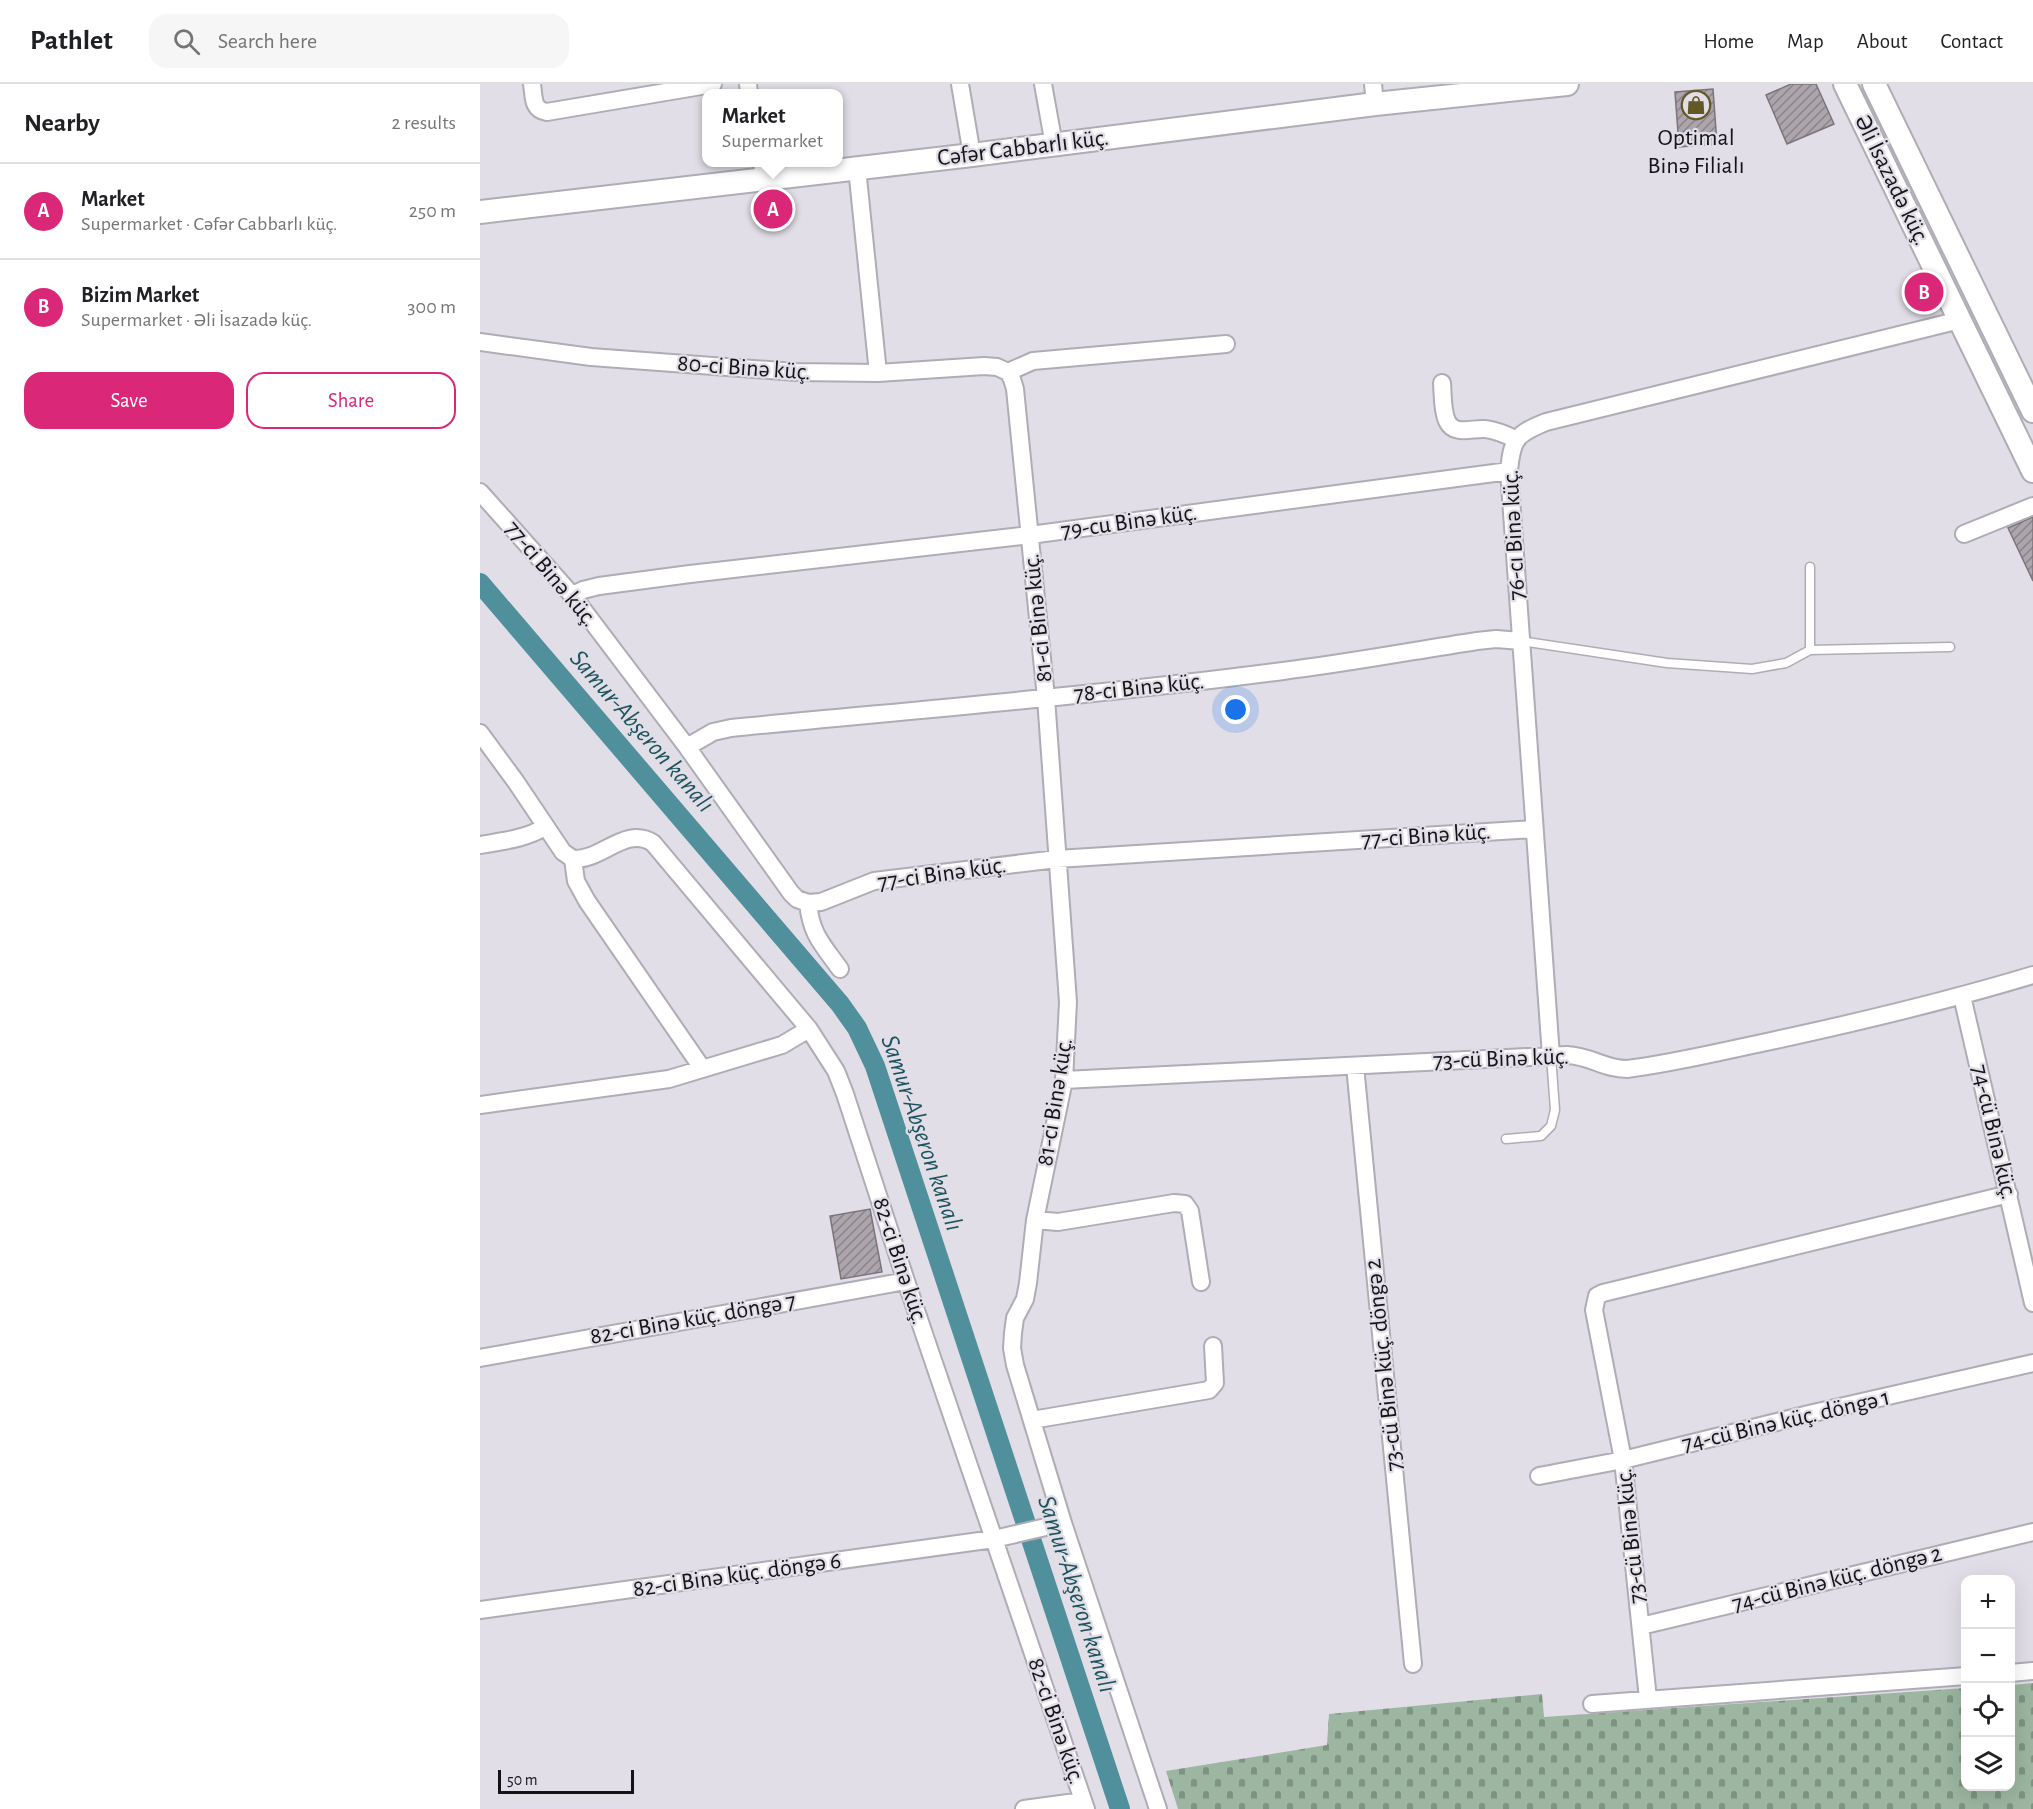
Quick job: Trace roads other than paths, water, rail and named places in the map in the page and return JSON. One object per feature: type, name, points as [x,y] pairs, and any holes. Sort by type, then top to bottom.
[{"type":"street","points":[[532,84],[535,106],[540,111],[547,112],[713,84]]},
{"type":"street","points":[[960,84],[972,155]]},
{"type":"street","points":[[1043,84],[1054,145]]},
{"type":"street","name":"Cəfər Cabbarlı küç.","points":[[480,212],[763,170],[857,168],[1054,145],[1374,94],[1567,84]]},
{"type":"street","name":"Əli İsazadə küç.","points":[[1845,84],[2033,471]]},
{"type":"street","name":"Əli İsazadə küç.","points":[[1874,84],[2033,411]]},
{"type":"street","points":[[857,168],[878,373]]},
{"type":"street","name":"76-cı Binə küç.","points":[[1551,1056],[1509,471],[1511,451],[1516,440],[1525,431],[1546,422],[1960,320]]},
{"type":"street","name":"80-ci Binə küç.","points":[[480,342],[591,357],[796,372],[878,373],[984,366],[997,367],[1008,372]]},
{"type":"street","points":[[1008,372],[1033,361],[1226,344]]},
{"type":"street","name":"81-ci Binə küç.","points":[[1008,372],[1015,389],[1046,698],[1068,1002],[1064,1080],[1035,1220],[1028,1284],[1015,1318],[1012,1348],[1015,1365],[1064,1523],[1158,1809]]},
{"type":"street","points":[[1442,383],[1446,419],[1450,426],[1459,431],[1485,429],[1516,440]]},
{"type":"street","name":"79-cu Binə küç.","points":[[572,595],[599,586],[1030,535],[1509,471]]},
{"type":"street","name":"77-ci Binə küç.","points":[[480,492],[572,595],[687,747],[791,893],[797,899],[808,903],[821,902],[874,881],[1057,859],[1534,829]]},
{"type":"street","points":[[1964,534],[2033,506]]},
{"type":"street","name":"78-ci Binə küç.","points":[[687,747],[713,732],[731,728],[1046,698],[1285,671],[1477,641],[1496,639],[1521,641]]},
{"type":"street","points":[[480,734],[516,782],[562,852],[573,859],[576,881],[587,900],[702,1068]]},
{"type":"street","points":[[480,844],[518,839],[545,827]]},
{"type":"street","name":"82-ci Binə küç.","points":[[573,859],[584,858],[632,837],[646,838],[653,843],[809,1029],[831,1063],[845,1094],[906,1281],[1085,1805]]},
{"type":"street","points":[[808,903],[814,932],[840,969]]},
{"type":"street","name":"73-cü Binə küç.","points":[[1064,1080],[1551,1056],[1579,1056],[1616,1069],[1639,1067],[1819,1030],[1962,996],[2033,975]]},
{"type":"street","name":"74-cü Binə küç.","points":[[1962,996],[2033,1303]]},
{"type":"street","points":[[480,1105],[669,1079],[783,1045],[809,1029]]},
{"type":"street","name":"73-cü Binə küç. döngə 2","points":[[1355,1066],[1413,1664]]},
{"type":"street","name":"73-cü Binə küç.","points":[[1648,1699],[1623,1460],[1594,1310],[1597,1296],[2009,1194]]},
{"type":"street","points":[[1035,1220],[1058,1222],[1174,1203],[1185,1204],[1190,1211],[1201,1282]]},
{"type":"street","name":"82-ci Binə küç. döngə 7","points":[[480,1358],[906,1281]]},
{"type":"street","points":[[1032,1420],[1209,1390],[1215,1383],[1213,1346]]},
{"type":"street","name":"74-cü Binə küç. döngə 1","points":[[1539,1476],[1623,1460],[1809,1414],[2033,1363]]},
{"type":"street","name":"82-ci Binə küç. döngə 6","points":[[480,1610],[994,1539],[1064,1523]]},
{"type":"street","name":"74-cü Binə küç. döngə 2","points":[[1641,1626],[2033,1532]]},
{"type":"street","points":[[2015,1673],[2033,1671]]},
{"type":"street","points":[[1592,1704],[1961,1676]]},
{"type":"street","points":[[1024,1809],[1085,1805]]},
{"type":"lane","points":[[1810,567],[1810,650]]},
{"type":"lane","points":[[1521,641],[1667,663],[1752,669],[1786,663],[1810,650],[1950,647]]},
{"type":"lane","points":[[1506,1139],[1542,1136],[1551,1126],[1555,1110],[1551,1056]]},
{"type":"water","points":[[480,576],[498,597],[489,603],[480,593]]},
{"type":"waterway","name":"Samur-Abşeron kanalı","points":[[480,583],[840,1004],[857,1028],[875,1066],[1120,1809]]},
{"type":"place","name":"Optimal Binə Filialı","points":[[1696,105]]},
{"type":"place","name":"Market","points":[[773,209]]},
{"type":"place","name":"Bizim Market","points":[[1924,292]]}]
